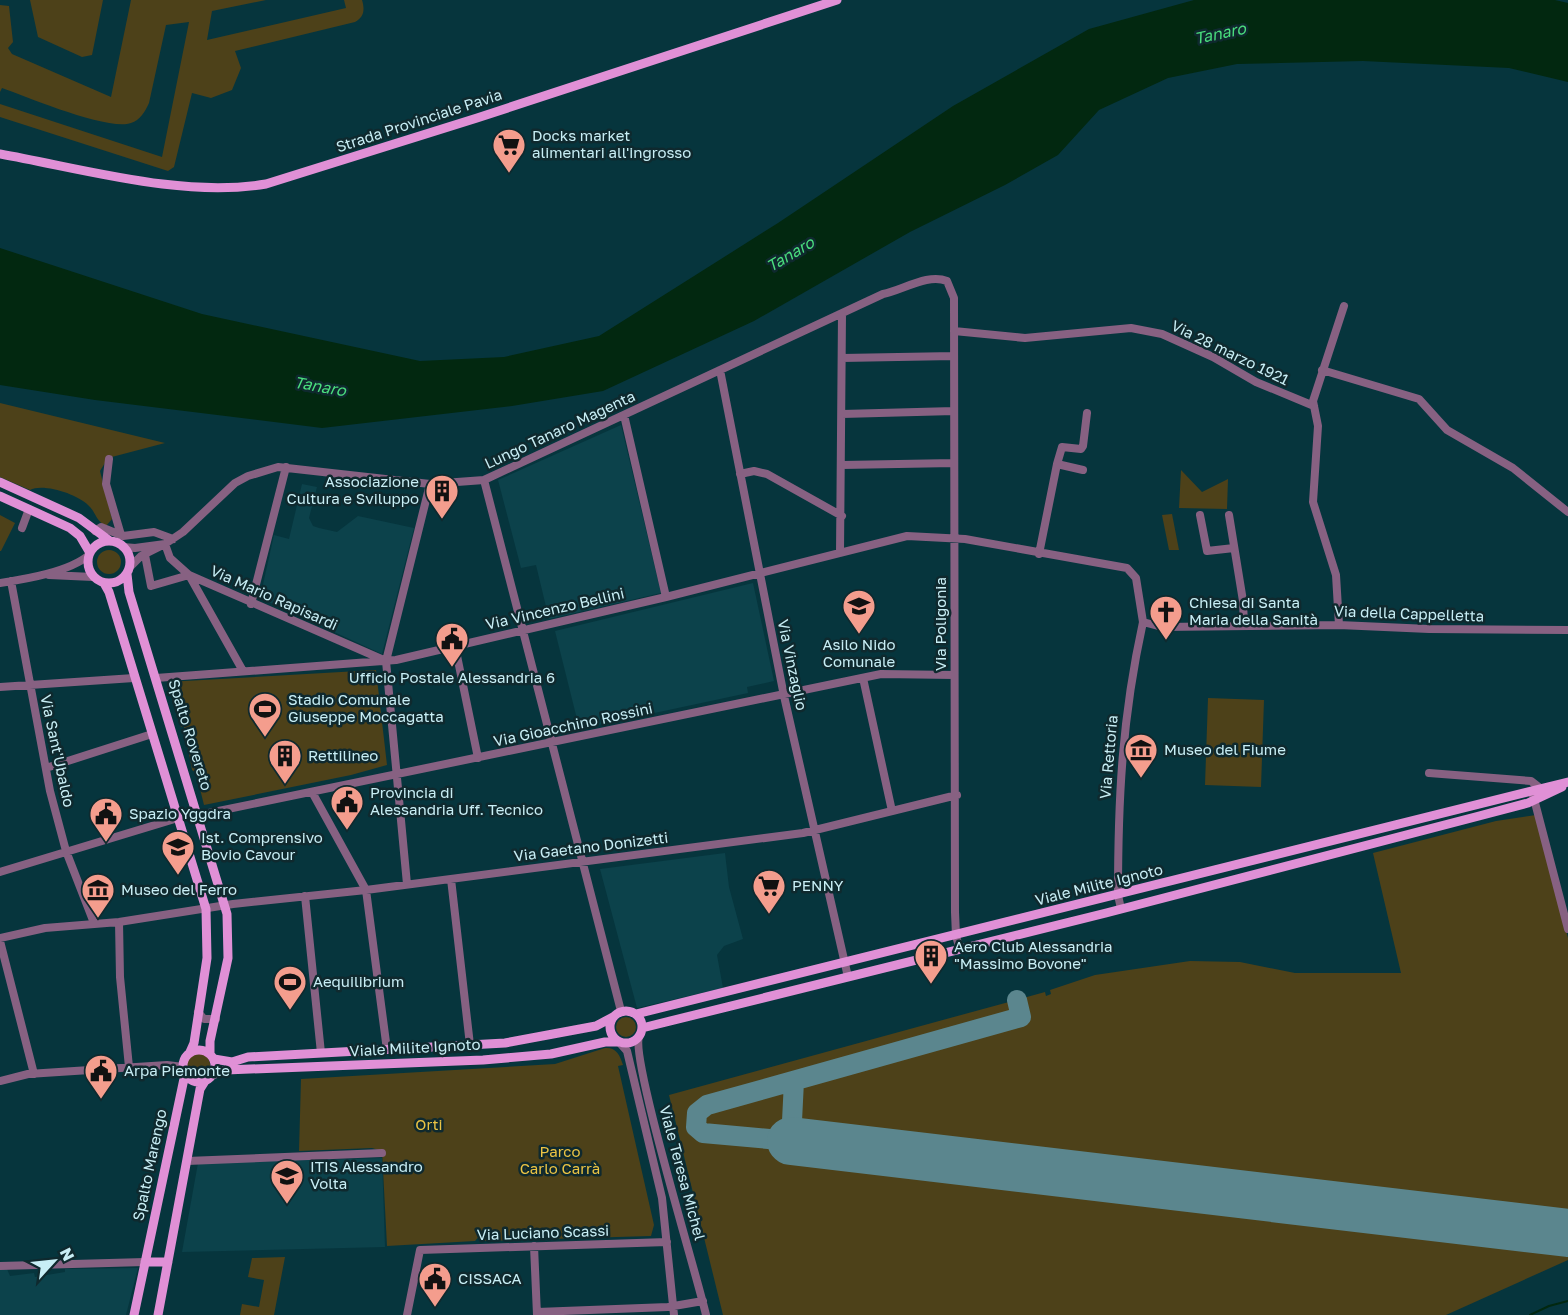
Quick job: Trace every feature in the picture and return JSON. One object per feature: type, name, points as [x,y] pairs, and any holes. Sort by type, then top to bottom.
[{"type":"main road","name":"Strada Provinciale Pavia","points":[[0,154],[178,186],[230,189],[266,184],[477,118],[837,0]]},
{"type":"main road","points":[[0,482],[79,518],[110,541],[123,547],[130,557],[128,571],[116,582],[104,583]]},
{"type":"main road","points":[[0,496],[77,533],[89,554],[88,565],[93,577],[104,583],[109,592],[206,909],[207,958],[194,1043],[184,1059],[184,1071],[194,1081],[208,1078]]},
{"type":"main road","points":[[89,554],[98,544],[110,541]]},
{"type":"main road","name":"Spalto Rovereto","points":[[128,571],[128,588],[225,905]]},
{"type":"main road","name":"Viale Milite Ignoto","points":[[636,1014],[1568,783]]},
{"type":"main road","name":"Viale Milite Ignoto","points":[[641,1032],[1534,801],[1568,783]]},
{"type":"main road","points":[[158,1315],[200,1089],[208,1078],[212,1057],[208,1048],[229,951],[225,905]]},
{"type":"main road","points":[[617,1014],[636,1014],[641,1032],[630,1043],[619,1042],[610,1030],[617,1014]]},
{"type":"main road","name":"Viale Milite Ignoto","points":[[212,1057],[232,1062],[248,1057],[505,1043],[596,1026],[617,1014]]},
{"type":"main road","name":"Viale Milite Ignoto","points":[[208,1078],[226,1070],[495,1059],[551,1054],[605,1042],[619,1042]]},
{"type":"main road","points":[[190,1052],[202,1050],[212,1057]]},
{"type":"main road","name":"Spalto Marengo","points":[[134,1315],[184,1071]]},
{"type":"main road","points":[[145,1262],[168,1262]]},
{"type":"street","name":"Lungo Tanaro Magenta","points":[[128,571],[145,555],[172,539],[235,483],[248,476],[286,467],[430,484],[484,480],[884,294],[928,279],[940,278],[947,281],[954,298]]},
{"type":"street","name":"Via Poligonia","points":[[954,298],[956,936],[960,950]]},
{"type":"street","points":[[1339,625],[1336,575],[1313,502],[1318,426],[1314,393],[1344,306]]},
{"type":"street","points":[[840,553],[842,314]]},
{"type":"street","name":"Via 28 marzo 1921","points":[[954,331],[1025,338],[1131,328],[1162,334],[1213,357],[1256,382],[1314,406]]},
{"type":"street","points":[[842,357],[954,356]]},
{"type":"street","name":"Via Vinzaglio","points":[[720,370],[784,696],[848,977]]},
{"type":"street","points":[[1322,370],[1419,399],[1450,433],[1513,468],[1568,512]]},
{"type":"street","points":[[842,414],[954,411]]},
{"type":"street","points":[[1039,554],[1062,447],[1081,449],[1087,413]]},
{"type":"street","points":[[624,415],[666,597]]},
{"type":"street","points":[[109,459],[106,484],[121,535]]},
{"type":"street","points":[[842,465],[954,463]]},
{"type":"street","points":[[1057,464],[1083,470]]},
{"type":"street","points":[[250,604],[286,467]]},
{"type":"street","points":[[740,474],[754,471],[767,474],[842,516]]},
{"type":"street","points":[[484,480],[584,861],[617,1014]]},
{"type":"street","points":[[407,884],[386,661],[430,484]]},
{"type":"street","points":[[22,528],[29,509]]},
{"type":"street","points":[[1200,515],[1207,551],[1234,548]]},
{"type":"street","points":[[1229,515],[1244,626]]},
{"type":"street","points":[[95,531],[101,527],[121,535],[132,536],[154,532],[172,539]]},
{"type":"street","name":"Via Vincenzo Bellini","points":[[156,678],[386,661],[666,597],[903,537],[954,538],[1132,571],[1136,578],[1140,618],[1143,622]]},
{"type":"street","name":"Lungo Tanaro Magenta","points":[[123,547],[135,548],[165,544]]},
{"type":"street","name":"Via Mario Rapisardi","points":[[165,544],[170,558],[189,575],[250,604],[386,661]]},
{"type":"street","points":[[0,584],[42,575],[77,562],[89,554]]},
{"type":"street","points":[[145,555],[151,586],[189,575],[243,671]]},
{"type":"street","points":[[42,575],[93,577]]},
{"type":"street","name":"Via Sant'Ubaldo","points":[[11,581],[29,686],[66,851],[94,923]]},
{"type":"street","name":"Via della Cappelletta","points":[[1143,622],[1162,627],[1339,625],[1429,629],[1568,630]]},
{"type":"street","name":"Via Rettoria","points":[[1121,909],[1118,895],[1120,767],[1131,679],[1143,622]]},
{"type":"street","points":[[456,646],[478,758]]},
{"type":"street","name":"Via Gioacchino Rossini","points":[[199,815],[863,678],[901,673],[954,675]]},
{"type":"street","points":[[0,687],[134,678]]},
{"type":"street","points":[[863,678],[892,811]]},
{"type":"street","points":[[46,768],[152,734]]},
{"type":"street","points":[[1429,773],[1531,781],[1536,790],[1534,801],[1568,929]]},
{"type":"street","points":[[312,792],[366,890],[387,1050]]},
{"type":"street","name":"Via Gaetano Donizetti","points":[[0,939],[45,928],[119,922],[225,905],[366,890],[815,831],[957,795]]},
{"type":"street","points":[[0,872],[178,818]]},
{"type":"street","points":[[451,879],[470,1045]]},
{"type":"street","points":[[305,896],[321,1053]]},
{"type":"street","points":[[119,922],[120,977],[129,1067]]},
{"type":"street","points":[[0,939],[34,1074]]},
{"type":"street","points":[[198,1012],[204,1019],[216,1019]]},
{"type":"street","name":"Viale Teresa Michel","points":[[641,1032],[638,1045],[647,1091],[706,1315]]},
{"type":"street","name":"Viale Teresa Michel","points":[[619,1042],[627,1051],[662,1198],[674,1315]]},
{"type":"street","points":[[0,1081],[34,1074],[129,1067],[184,1071]]},
{"type":"street","points":[[187,1161],[382,1153]]},
{"type":"street","name":"Via Luciano Scassi","points":[[406,1315],[420,1250],[668,1242]]},
{"type":"street","points":[[534,1246],[537,1314],[674,1306],[703,1301]]},
{"type":"street","points":[[0,1266],[145,1262]]},
{"type":"shaded area","points":[[621,425],[661,593],[549,619],[536,565],[521,568],[498,480]]},
{"type":"shaded area","points":[[302,484],[317,487],[309,518],[313,526],[337,532],[358,516],[414,528],[382,654],[260,598],[274,535],[289,539]]},
{"type":"shaded area","points":[[753,583],[774,681],[747,687],[748,693],[589,727],[577,719],[555,631]]},
{"type":"shaded area","points":[[725,853],[729,887],[743,939],[724,946],[717,955],[723,988],[637,1008],[600,869]]},
{"type":"shaded area","name":"ITIS Alessandro Volta","points":[[382,1158],[385,1247],[182,1252],[198,1163]]},
{"type":"shaded area","points":[[138,1268],[126,1315],[0,1315],[0,1269],[7,1269],[10,1276],[34,1273],[35,1277],[65,1272],[65,1269]]},
{"type":"green space","points":[[30,0],[103,0],[92,55],[82,57],[38,37]]},
{"type":"green space","points":[[131,0],[266,0],[212,11],[207,40],[346,8],[344,0],[362,0],[363,10],[360,18],[355,22],[235,51],[241,68],[232,90],[211,98],[192,93],[174,167],[168,171],[0,117],[0,104],[162,157],[189,22],[166,25],[149,103],[142,115],[131,123],[120,124],[87,118],[2,88],[0,92],[0,5],[9,6],[13,42],[8,48],[12,54],[111,97]]},
{"type":"green space","points":[[0,403],[165,443],[108,458],[100,471],[112,519],[106,526],[88,505],[76,497],[51,489],[30,490],[0,477]]},
{"type":"green space","points":[[1181,470],[1202,492],[1228,479],[1227,509],[1179,508]]},
{"type":"green space","points":[[1172,514],[1179,550],[1169,550],[1162,515]]},
{"type":"green space","points":[[0,515],[15,523],[1,551],[0,551]]},
{"type":"green space","points":[[109,550],[114,551],[120,557],[120,567],[114,573],[109,574],[104,573],[98,567],[97,562],[98,557],[104,551]]},
{"type":"green space","name":"Stadio Comunale Giuseppe Moccagatta","points":[[376,670],[387,765],[351,775],[204,805],[196,773],[192,770],[184,727],[181,727],[167,682]]},
{"type":"green space","points":[[1208,698],[1264,700],[1261,787],[1205,785]]},
{"type":"green space","points":[[1536,815],[1568,938],[1568,1260],[1446,1315],[723,1315],[669,1095],[1045,992],[1046,996],[1051,994],[1050,990],[1095,975],[1190,961],[1240,962],[1295,973],[1401,973],[1373,853],[1496,821]]},
{"type":"green space","points":[[626,1017],[633,1020],[636,1027],[633,1034],[626,1037],[619,1034],[616,1027],[619,1020]]},
{"type":"green space","points":[[605,1048],[617,1052],[623,1065],[618,1066],[654,1225],[651,1236],[485,1241],[484,1231],[475,1241],[387,1246],[382,1151],[372,1148],[299,1151],[301,1079],[555,1064]]},
{"type":"green space","points":[[198,1053],[203,1054],[209,1060],[209,1070],[203,1076],[198,1077],[193,1076],[187,1070],[186,1065],[187,1060],[193,1054]]},
{"type":"green space","points":[[285,1257],[274,1315],[240,1315],[242,1304],[259,1307],[264,1280],[248,1277],[252,1258]]},
{"type":"water","name":"Tanaro","points":[[1194,0],[1555,0],[1568,3],[1568,82],[1509,68],[1363,61],[1237,64],[1168,78],[1099,110],[1058,155],[1005,185],[910,232],[754,321],[603,391],[512,406],[322,428],[95,400],[0,385],[0,248],[202,314],[420,361],[504,357],[599,336],[778,223],[953,106],[1089,29]]},
{"type":"waterway","points":[[1530,1315],[1549,1306],[1568,1301]]},
{"type":"taxiway","points":[[794,1081],[791,1141],[703,1133],[696,1127],[697,1113],[707,1105],[1021,1017],[1017,1000]]},
{"type":"runway","points":[[791,1141],[1568,1233]]},
{"type":"place","name":"Docks market alimentari all'ingrosso","points":[[509,174]]},
{"type":"place","name":"Associazione Cultura e Sviluppo","points":[[442,520]]},
{"type":"place","name":"Asilo Nido Comunale","points":[[859,635]]},
{"type":"place","name":"Chiesa di Santa Maria della Sanità","points":[[1166,641]]},
{"type":"place","name":"Ufficio Postale Alessandria 6","points":[[452,668]]},
{"type":"place","name":"Stadio Comunale Giuseppe Moccagatta","points":[[265,738]]},
{"type":"place","name":"Museo del Fiume","points":[[1141,779]]},
{"type":"place","name":"Rettilineo","points":[[285,785]]},
{"type":"place","name":"Provincia di Alessandria Uff. Tecnico","points":[[347,831]]},
{"type":"place","name":"Spazio Yggdra","points":[[106,843]]},
{"type":"place","name":"Ist. Comprensivo Bovio Cavour","points":[[178,876]]},
{"type":"place","name":"PENNY","points":[[769,915]]},
{"type":"place","name":"Museo del Ferro","points":[[98,919]]},
{"type":"place","name":"Aero Club Alessandria \"Massimo Bovone\"","points":[[931,985]]},
{"type":"place","name":"Aequilibrium","points":[[290,1011]]},
{"type":"place","name":"Arpa Piemonte","points":[[101,1100]]},
{"type":"place","name":"ITIS Alessandro Volta","points":[[287,1205]]},
{"type":"place","name":"CISSACA","points":[[435,1308]]},
{"type":"park label","name":"Orti","points":[[429,1125]]},
{"type":"park label","name":"Parco Carlo Carrà","points":[[560,1160]]}]
